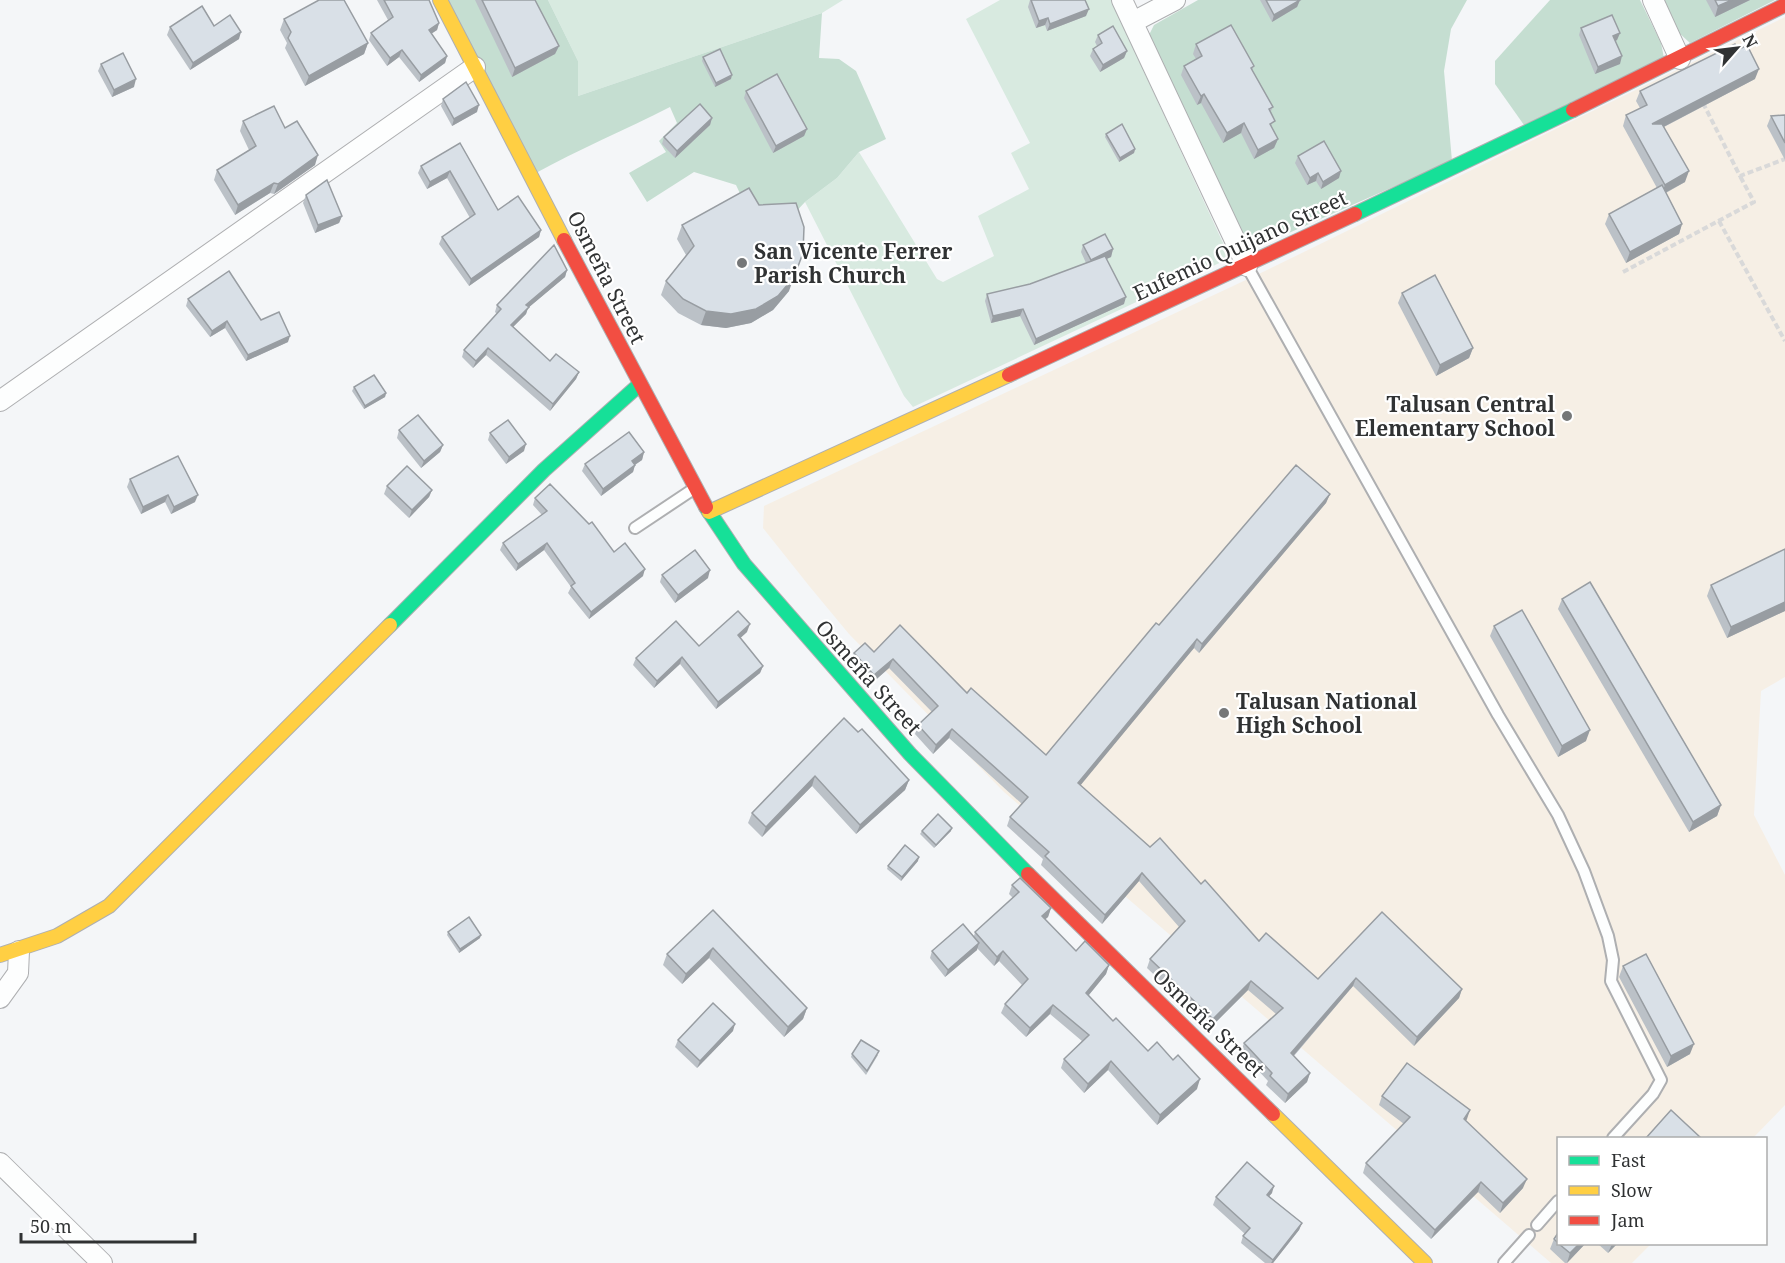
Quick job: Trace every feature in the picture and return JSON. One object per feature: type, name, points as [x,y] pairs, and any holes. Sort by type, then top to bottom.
[{"type":"street","name":"Osmeña Street","points":[[440,0],[639,385],[709,512],[744,564],[779,607],[910,754],[1007,854],[1425,1263]]},
{"type":"street","points":[[1122,0],[1246,266]]},
{"type":"street","points":[[1133,22],[1174,0]]},
{"type":"street","points":[[1653,0],[1680,59]]},
{"type":"street","name":"Eufemio Quijano Street","points":[[709,512],[1246,266],[1680,59],[1785,5]]},
{"type":"street","points":[[0,401],[475,67]]},
{"type":"street","points":[[0,998],[18,973],[9,953],[66,933],[109,906],[544,470],[639,385]]},
{"type":"street","points":[[0,1163],[102,1263]]},
{"type":"lane","points":[[1246,266],[1498,715],[1558,815],[1584,871],[1608,936],[1613,960],[1611,981],[1661,1080],[1653,1094],[1614,1137]]},
{"type":"lane","points":[[635,528],[696,488]]},
{"type":"lane","points":[[1537,1224],[1557,1201]]},
{"type":"lane","points":[[1504,1263],[1529,1235]]},
{"type":"path","points":[[1623,272],[1754,202],[1702,102]]},
{"type":"path","points":[[1740,176],[1785,159]]},
{"type":"path","points":[[1719,220],[1785,341]]},
{"type":"shaded area","name":"Talusan National High School","points":[[1785,17],[1785,677],[1761,691],[1754,815],[1785,875],[1785,1105],[1754,1137],[1557,1137],[1557,1245],[1650,1245],[1632,1263],[1551,1263],[1004,792],[849,634],[763,528],[764,506],[1265,271]]},
{"type":"green space","points":[[447,0],[548,0],[578,61],[578,96],[822,13],[819,58],[839,59],[856,71],[886,139],[859,152],[837,178],[805,202],[791,217],[744,202],[736,185],[694,172],[647,202],[629,173],[666,152],[659,141],[677,123],[670,107],[534,174]]},
{"type":"green space","points":[[548,0],[843,0],[822,13],[578,96],[578,61]]},
{"type":"green space","points":[[1000,0],[1111,0],[1230,258],[913,407],[904,396],[805,202],[837,178],[859,152],[937,279],[943,282],[994,256],[978,216],[1029,189],[1011,153],[1030,143],[966,19]]},
{"type":"green space","points":[[1198,0],[1467,0],[1451,29],[1444,71],[1452,161],[1248,251],[1149,35],[1154,25]]},
{"type":"green space","points":[[1550,0],[1640,0],[1661,43],[1664,58],[1524,125],[1495,84],[1495,61]]},
{"type":"green space","points":[[1663,0],[1775,0],[1690,43],[1677,31]]},
{"type":"building","points":[[319,0],[344,0],[368,43],[309,76],[288,38],[291,32],[284,19]]},
{"type":"building","points":[[384,0],[429,0],[439,23],[429,30],[447,56],[421,75],[402,50],[390,58],[371,33],[393,17]]},
{"type":"building","points":[[482,0],[535,0],[559,46],[515,68]]},
{"type":"building","points":[[1031,0],[1085,0],[1089,9],[1050,24],[1048,18],[1039,21]]},
{"type":"building","points":[[1266,0],[1300,0],[1274,15]]},
{"type":"building","points":[[1715,0],[1732,0],[1718,6]]},
{"type":"building","points":[[202,6],[214,26],[230,15],[241,32],[193,63],[170,27]]},
{"type":"building","points":[[1612,15],[1620,33],[1613,36],[1622,56],[1598,67],[1581,28]]},
{"type":"building","points":[[1231,25],[1254,66],[1251,68],[1273,107],[1269,109],[1275,121],[1270,124],[1278,139],[1258,150],[1244,123],[1227,133],[1204,94],[1201,96],[1184,66],[1202,56],[1196,44]]},
{"type":"building","points":[[1113,26],[1127,51],[1103,65],[1093,49],[1102,43],[1098,35]]},
{"type":"building","points":[[1735,44],[1738,50],[1747,45],[1759,69],[1652,124],[1662,124],[1689,171],[1665,185],[1626,115],[1647,105],[1640,91]]},
{"type":"building","points":[[720,49],[732,75],[716,83],[703,57]]},
{"type":"building","points":[[123,53],[136,79],[114,90],[101,64]]},
{"type":"building","points":[[777,74],[807,129],[776,146],[746,91]]},
{"type":"building","points":[[466,82],[479,105],[454,119],[443,99]]},
{"type":"building","points":[[700,104],[712,118],[677,151],[664,137]]},
{"type":"building","points":[[274,106],[285,128],[297,121],[318,155],[278,184],[274,183],[238,205],[217,170],[256,146],[243,121]]},
{"type":"building","points":[[1785,115],[1785,143],[1771,116]]},
{"type":"building","points":[[1122,124],[1135,149],[1120,158],[1106,134]]},
{"type":"building","points":[[1324,141],[1341,171],[1323,182],[1318,173],[1310,178],[1298,156]]},
{"type":"building","points":[[460,143],[498,210],[518,196],[541,230],[471,279],[442,237],[475,214],[450,171],[430,182],[421,166]]},
{"type":"building","points":[[327,180],[342,216],[318,225],[306,195]]},
{"type":"building","points":[[1662,185],[1682,224],[1630,252],[1609,214]]},
{"type":"building","name":"San Vicente Ferrer Parish Church","points":[[749,188],[759,205],[796,203],[804,227],[803,253],[794,277],[778,296],[756,309],[731,314],[706,311],[683,299],[666,281],[694,246],[682,225]]},
{"type":"building","points":[[1105,234],[1113,249],[1091,260],[1083,245]]},
{"type":"building","points":[[554,245],[567,270],[526,305],[529,307],[511,325],[550,361],[556,354],[579,372],[553,404],[488,348],[476,361],[464,350],[501,309],[497,305]]},
{"type":"building","points":[[1105,256],[1126,297],[1036,339],[1023,309],[993,316],[987,294],[1030,284]]},
{"type":"building","points":[[229,271],[261,320],[279,312],[290,336],[248,355],[227,321],[212,331],[188,299]]},
{"type":"building","points":[[1435,275],[1473,348],[1440,365],[1402,293]]},
{"type":"building","points":[[374,375],[386,393],[365,406],[354,387]]},
{"type":"building","points":[[418,415],[443,445],[424,461],[399,430]]},
{"type":"building","points":[[508,420],[526,444],[509,457],[490,433]]},
{"type":"building","points":[[629,432],[644,452],[632,461],[635,465],[603,489],[585,464]]},
{"type":"building","points":[[178,456],[198,495],[174,507],[168,495],[143,507],[130,479]]},
{"type":"building","points":[[1296,465],[1330,494],[1202,644],[1197,639],[1078,783],[1150,847],[1160,838],[1201,884],[1205,880],[1259,941],[1266,933],[1318,979],[1382,912],[1462,989],[1417,1037],[1356,978],[1291,1053],[1310,1073],[1288,1094],[1270,1076],[1272,1073],[1244,1043],[1283,1008],[1251,981],[1213,1019],[1150,959],[1185,921],[1142,873],[1105,915],[1045,856],[1049,852],[1010,817],[1028,797],[952,729],[936,745],[918,725],[938,706],[893,659],[874,675],[854,653],[865,643],[874,652],[900,625],[967,693],[971,688],[1046,755],[1156,623],[1159,625]]},
{"type":"building","points":[[407,466],[432,490],[412,510],[387,486]]},
{"type":"building","points":[[550,484],[589,524],[592,522],[614,552],[625,543],[645,569],[591,612],[571,586],[575,583],[547,543],[518,564],[503,543],[547,511],[535,498]]},
{"type":"building","points":[[1785,549],[1785,602],[1731,627],[1711,585]]},
{"type":"building","points":[[695,550],[710,570],[678,595],[662,575]]},
{"type":"building","points":[[1590,582],[1721,805],[1693,822],[1562,599]]},
{"type":"building","points":[[1522,610],[1590,730],[1562,746],[1494,626]]},
{"type":"building","points":[[738,611],[750,624],[738,635],[763,666],[718,702],[682,657],[657,681],[636,658],[676,621],[699,646]]},
{"type":"building","points":[[844,718],[858,732],[862,729],[909,780],[860,825],[815,776],[766,827],[752,813]]},
{"type":"building","points":[[938,814],[952,828],[936,845],[922,831]]},
{"type":"building","points":[[905,845],[919,857],[902,877],[888,866]]},
{"type":"building","points":[[1020,878],[1051,908],[1042,916],[1076,951],[1085,941],[1109,965],[1086,993],[1113,1021],[1116,1018],[1148,1051],[1157,1042],[1173,1060],[1178,1055],[1200,1079],[1160,1115],[1111,1061],[1088,1084],[1064,1059],[1089,1035],[1053,1005],[1030,1028],[1005,1004],[1028,979],[1003,951],[997,957],[975,932],[1019,892],[1012,885]]},
{"type":"building","points":[[713,910],[807,1008],[788,1027],[713,948],[686,974],[667,954]]},
{"type":"building","points":[[469,917],[481,935],[460,949],[448,932]]},
{"type":"building","points":[[963,924],[979,943],[948,970],[932,951]]},
{"type":"building","points":[[1646,954],[1694,1044],[1671,1056],[1623,966]]},
{"type":"building","points":[[713,1003],[735,1024],[700,1061],[678,1040]]},
{"type":"building","points":[[861,1040],[879,1051],[867,1071],[852,1054]]},
{"type":"building","points":[[1407,1063],[1470,1110],[1464,1119],[1527,1179],[1503,1203],[1481,1182],[1435,1230],[1366,1163],[1410,1117],[1382,1096]]},
{"type":"building","points":[[1671,1110],[1700,1137],[1647,1137]]},
{"type":"building","points":[[1247,1162],[1274,1186],[1267,1195],[1302,1223],[1273,1260],[1243,1236],[1250,1228],[1216,1197]]},
{"type":"building","points":[[1560,1245],[1578,1245],[1570,1253]]},
{"type":"traffic: fast","points":[[1355,214],[1573,110]]},
{"type":"traffic: fast","points":[[390,625],[544,470],[639,385]]},
{"type":"traffic: fast","points":[[706,507],[744,564],[910,754],[1028,874]]},
{"type":"traffic: slow","points":[[440,0],[564,240]]},
{"type":"traffic: slow","points":[[709,512],[1009,375]]},
{"type":"traffic: slow","points":[[0,955],[57,936],[109,906],[390,625]]},
{"type":"traffic: slow","points":[[1273,1114],[1425,1263]]},
{"type":"traffic: jam","points":[[1573,110],[1785,5]]},
{"type":"traffic: jam","points":[[1009,375],[1355,214]]},
{"type":"traffic: jam","points":[[564,240],[706,507]]},
{"type":"traffic: jam","points":[[1028,874],[1273,1114]]},
{"type":"place","name":"San Vicente Ferrer Parish Church","points":[[742,263]]},
{"type":"place","name":"Talusan Central Elementary School","points":[[1567,416]]},
{"type":"place","name":"Talusan National High School","points":[[1224,713]]}]
